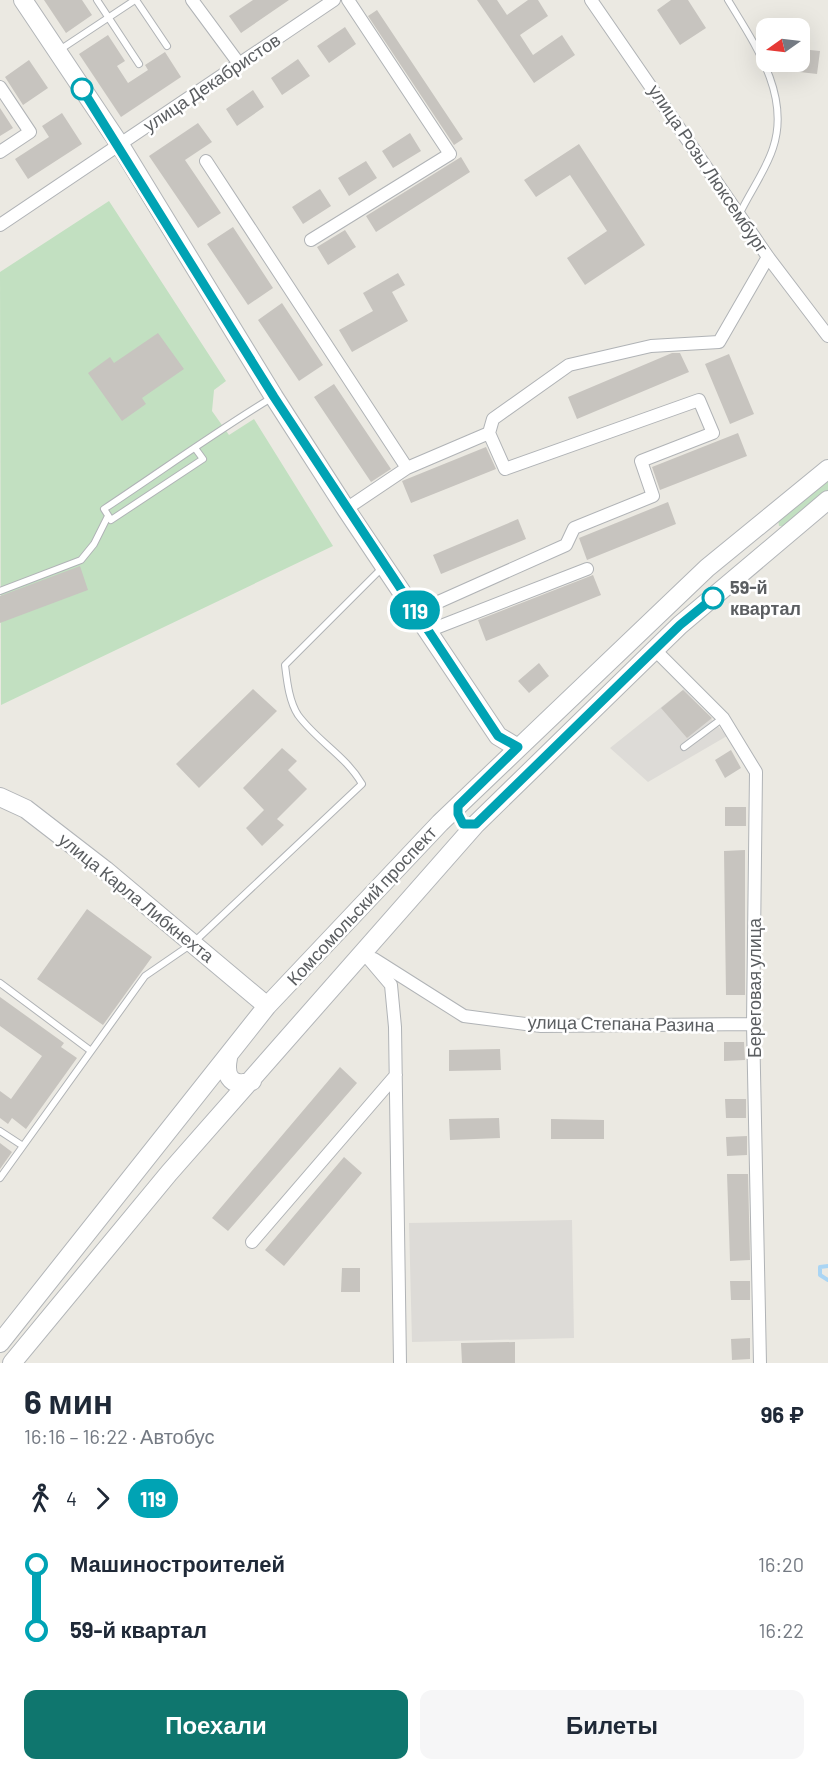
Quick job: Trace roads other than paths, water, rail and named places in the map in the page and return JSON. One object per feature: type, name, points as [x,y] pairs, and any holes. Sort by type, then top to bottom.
[{"type":"main road","points":[[23,0],[120,145],[274,397],[346,509],[498,736],[518,747]]},
{"type":"main road","name":"Комсомольский проспект","points":[[0,1343],[267,1006],[440,823],[707,568],[828,469]]},
{"type":"main road","name":"Комсомольский проспект","points":[[12,1363],[169,1173],[476,824],[655,650],[828,500]]},
{"type":"main road","points":[[762,524],[767,523],[773,527],[777,543]]},
{"type":"main road","name":"улица Карла Либкнехта","points":[[0,797],[26,809],[193,943],[267,1006]]},
{"type":"main road","points":[[458,806],[460,821],[468,826],[476,824]]},
{"type":"main road","points":[[440,823],[457,828],[460,834],[459,844]]},
{"type":"main road","points":[[228,1058],[225,1070],[234,1083],[242,1084],[252,1081]]},
{"type":"street","points":[[192,0],[240,65]]},
{"type":"street","name":"улица Декабристов","points":[[0,225],[334,0]]},
{"type":"street","points":[[311,240],[450,154],[348,0]]},
{"type":"street","name":"улица Розы Люксембург","points":[[591,0],[740,213],[768,257],[828,336]]},
{"type":"street","points":[[0,87],[30,132],[0,152]]},
{"type":"street","points":[[206,161],[407,468]]},
{"type":"street","points":[[416,612],[566,545],[574,528],[653,496],[641,461],[713,433],[699,400],[505,469],[489,433],[493,419],[569,364],[651,346],[719,342],[768,257]]},
{"type":"street","points":[[346,509],[407,468],[489,433]]},
{"type":"street","points":[[428,631],[587,569]]},
{"type":"street","name":"Береговая улица","points":[[655,650],[723,718],[756,772],[753,1024],[760,1363]]},
{"type":"street","points":[[363,952],[391,985],[396,1075],[400,1363]]},
{"type":"street","name":"улица Степана Разина","points":[[363,952],[464,1016],[541,1026],[753,1024]]},
{"type":"street","points":[[252,1242],[396,1075]]},
{"type":"lane","points":[[97,0],[139,64]]},
{"type":"lane","points":[[58,51],[136,0],[167,46]]},
{"type":"lane","points":[[728,0],[758,50],[778,100],[774,147],[740,213]]},
{"type":"lane","points":[[195,448],[203,459],[111,520],[104,509],[195,448],[274,397]]},
{"type":"lane","points":[[0,591],[81,560],[94,544],[108,516]]},
{"type":"lane","points":[[0,1178],[145,976],[193,943],[362,784],[352,766],[328,747],[297,713],[285,665],[384,566]]},
{"type":"lane","points":[[684,747],[723,718]]},
{"type":"lane","points":[[0,983],[91,1051]]},
{"type":"lane","points":[[0,1131],[23,1146]]},
{"type":"waterway","points":[[828,1266],[820,1267],[820,1275],[828,1280]]},
{"type":"place","name":"59-й квартал","points":[[713,598]]}]
